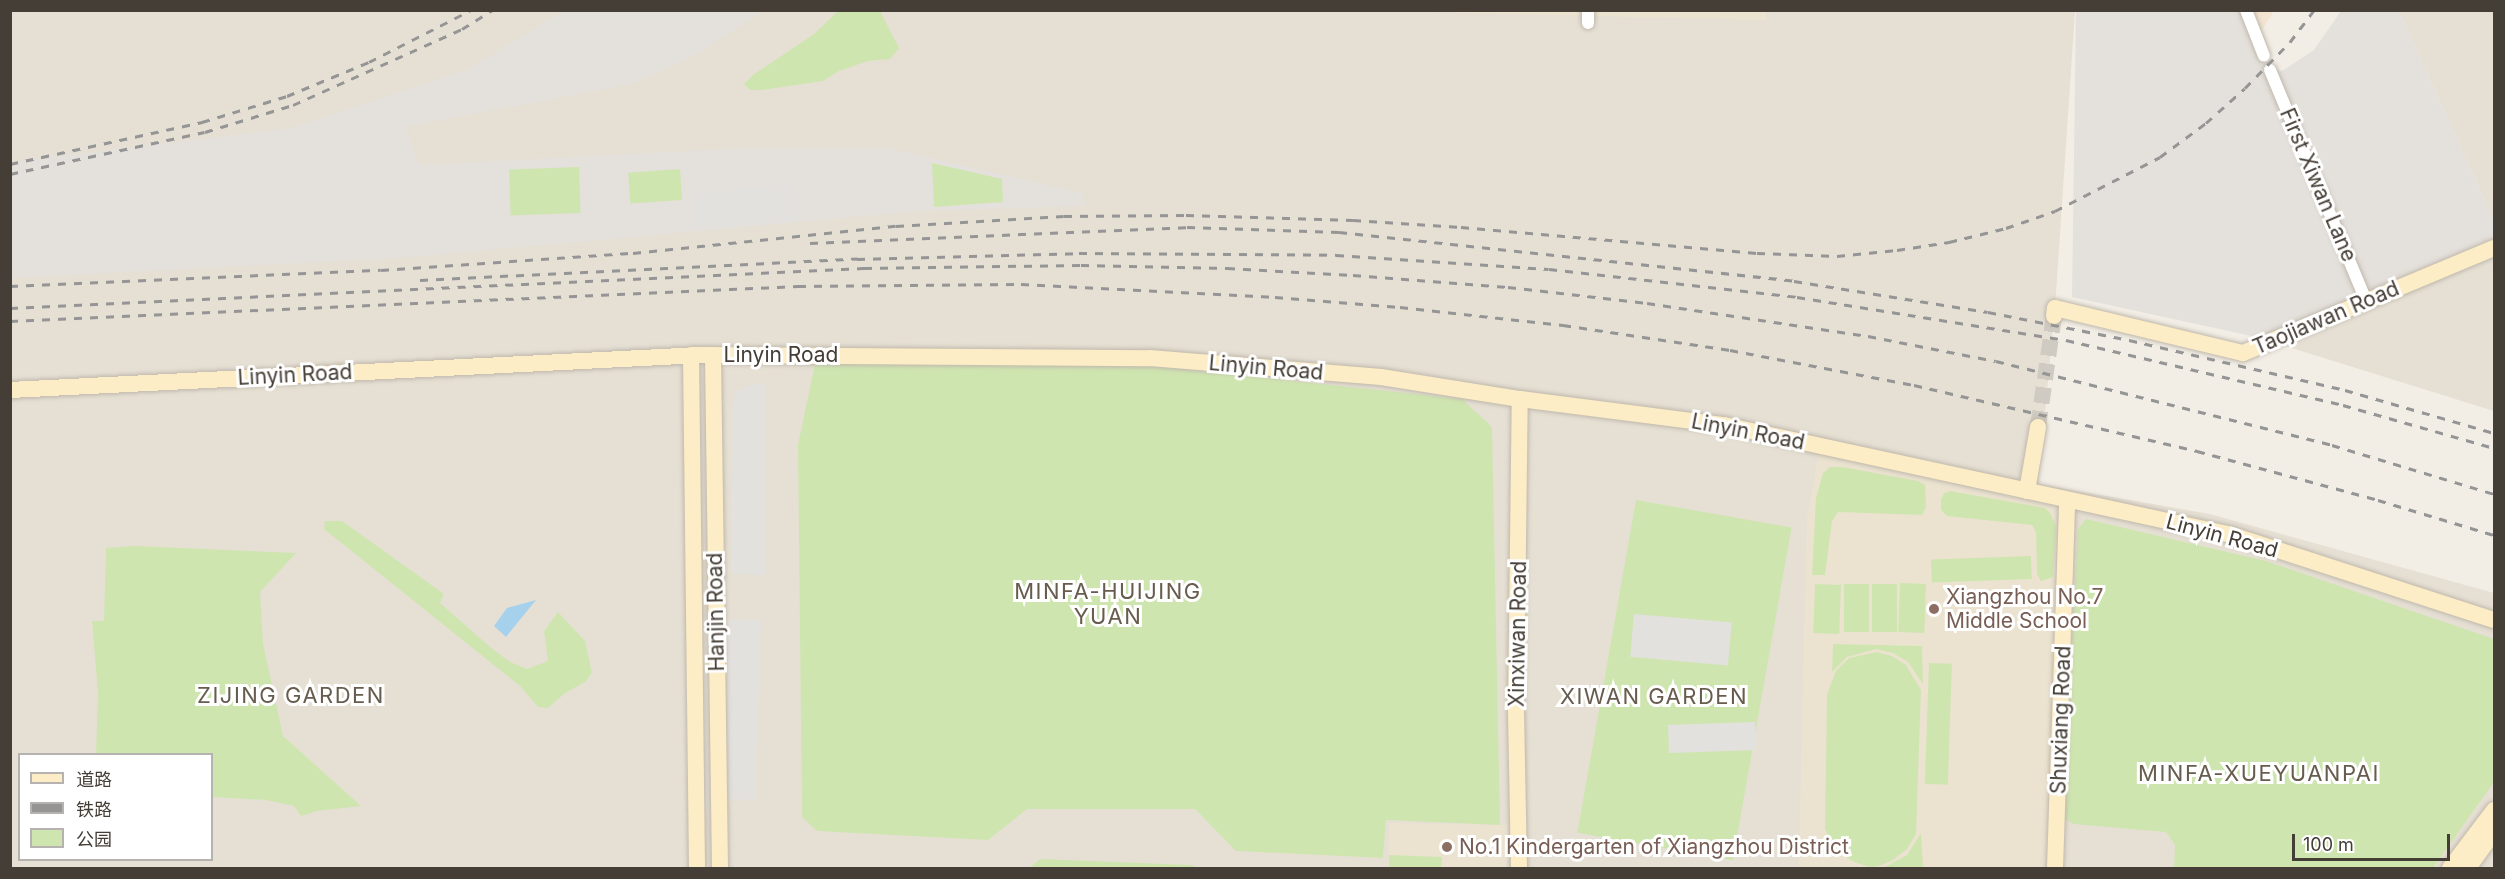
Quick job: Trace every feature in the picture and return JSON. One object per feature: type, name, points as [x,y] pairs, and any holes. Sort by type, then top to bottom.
[{"type":"street","points":[[2246,10],[2264,56]]},
{"type":"street","name":"First Xiwan Lane","points":[[2270,70],[2366,301]]},
{"type":"street","name":"Taojiawan Road","points":[[2054,316],[2055,308],[2243,353],[2494,248]]},
{"type":"street","name":"Linyin Road","points":[[10,390],[692,355],[1150,358],[1382,377],[1520,399],[1724,425],[2232,535],[2494,620]]},
{"type":"street","name":"Hanjin Road","points":[[692,355],[697,868]]},
{"type":"street","name":"Hanjin Road","points":[[713,355],[720,868]]},
{"type":"street","name":"Xinxiwan Road","points":[[1519,868],[1516,706],[1520,399]]},
{"type":"street","points":[[2027,491],[2038,427]]},
{"type":"street","name":"Shuxiang Road","points":[[2055,868],[2067,500]]},
{"type":"street","points":[[2450,868],[2494,810]]},
{"type":"street","points":[[2468,868],[2494,832]]},
{"type":"shaded area","points":[[1343,10],[1766,11],[1766,20]]},
{"type":"shaded area","points":[[10,11],[2075,11],[2055,308],[2038,484],[2210,514],[2494,593],[2494,868],[11,868]]},
{"type":"shaded area","points":[[562,11],[764,11],[692,57],[632,84],[405,127],[420,165],[746,148],[888,148],[1082,193],[1086,206],[920,211],[399,258],[11,278],[11,162],[291,128],[469,69]]},
{"type":"shaded area","points":[[2076,11],[2246,11],[2270,69],[2282,71],[2314,50],[2341,11],[2399,11],[2494,220],[2494,248],[2366,301],[2256,337],[2072,297]]},
{"type":"shaded area","points":[[2246,11],[2274,11],[2257,38]]},
{"type":"shaded area","points":[[2399,11],[2494,11],[2494,220]]},
{"type":"shaded area","points":[[794,184],[797,221],[696,230],[692,193]]},
{"type":"shaded area","points":[[2494,248],[2494,411],[2256,337],[2366,301]]},
{"type":"shaded area","points":[[754,384],[766,384],[766,575],[731,573],[733,401],[737,391]]},
{"type":"shaded area","name":"Xiangzhou No.7 Middle School","points":[[1820,446],[2067,500],[2055,868],[1799,868],[1807,520]]},
{"type":"shaded area","points":[[1634,614],[1732,623],[1728,665],[1630,657]]},
{"type":"shaded area","points":[[729,619],[761,620],[755,800],[723,799]]},
{"type":"shaded area","points":[[1755,722],[1756,750],[1669,753],[1668,725]]},
{"type":"shaded area","name":"No.1 Kindergarten of Xiangzhou District","points":[[1389,823],[1508,825],[1507,868],[1388,868]]},
{"type":"green space","points":[[839,10],[882,11],[899,48],[890,59],[868,61],[839,71],[823,81],[762,90],[750,90],[744,84],[753,75],[814,34]]},
{"type":"green space","points":[[932,163],[1002,179],[1003,202],[934,207]]},
{"type":"green space","points":[[579,167],[581,213],[511,215],[509,169]]},
{"type":"green space","points":[[680,169],[682,200],[630,204],[628,173]]},
{"type":"green space","points":[[815,364],[1133,364],[1462,399],[1492,427],[1500,825],[1386,820],[1383,858],[1236,851],[1195,809],[1027,809],[988,840],[817,831],[802,817],[798,445]]},
{"type":"green space","points":[[1830,467],[1843,467],[1918,481],[1925,485],[1926,507],[1922,515],[1838,512],[1832,521],[1825,575],[1812,575],[1816,498],[1823,473]]},
{"type":"green space","points":[[1950,491],[2045,508],[2056,526],[2053,577],[2041,581],[2037,574],[2036,532],[2032,525],[1947,516],[1941,510],[1941,500],[1944,493]]},
{"type":"green space","points":[[1636,500],[1792,527],[1733,860],[1577,833]]},
{"type":"green space","points":[[2086,519],[2266,561],[2494,639],[2494,782],[2433,868],[2174,868],[2175,845],[2166,832],[2073,824],[2062,816],[2078,529]]},
{"type":"green space","points":[[325,521],[342,521],[444,594],[440,603],[490,647],[510,662],[527,669],[548,661],[544,631],[558,612],[585,641],[592,673],[585,682],[565,693],[548,708],[538,707],[520,686],[324,529]]},
{"type":"green space","points":[[136,546],[296,553],[260,592],[263,643],[283,736],[361,806],[317,811],[301,816],[294,806],[266,800],[213,797],[213,753],[96,753],[98,693],[92,621],[104,621],[106,548]]},
{"type":"green space","points":[[2031,556],[2032,579],[1932,582],[1931,559]]},
{"type":"green space","points":[[1900,583],[1926,584],[1924,633],[1898,632]]},
{"type":"green space","points":[[1815,584],[1841,585],[1839,634],[1813,633]]},
{"type":"green space","points":[[1844,584],[1869,584],[1869,632],[1844,632]]},
{"type":"green space","points":[[1872,584],[1897,584],[1897,632],[1872,632]]},
{"type":"green space","points":[[1833,644],[1922,646],[1923,684],[1908,662],[1893,653],[1876,649],[1847,657],[1832,672]]},
{"type":"green space","points":[[1877,652],[1892,656],[1906,665],[1921,690],[1916,834],[1907,849],[1893,860],[1879,866],[1869,867],[1854,862],[1835,850],[1825,829],[1827,694],[1836,671],[1849,658]]},
{"type":"green space","points":[[1929,663],[1952,664],[1948,785],[1925,784]]},
{"type":"green space","points":[[1921,833],[1923,868],[1883,868],[1907,855]]},
{"type":"green space","points":[[1389,855],[1442,857],[1441,868],[1389,868]]},
{"type":"green space","points":[[1040,859],[1192,865],[1196,868],[1029,868]]},
{"type":"water","points":[[536,600],[506,637],[494,626],[507,608]]},
{"type":"tunnel","points":[[2038,427],[2054,316]]},
{"type":"railway","points":[[10,164],[202,122],[287,96],[369,62],[471,10]]},
{"type":"railway","points":[[10,174],[205,132],[293,105],[462,29],[493,10]]},
{"type":"railway","points":[[10,286],[381,270],[633,253],[896,226],[1064,216],[1186,215],[1353,220],[1461,227],[1757,253],[1837,256],[1897,250],[1949,242],[2006,228],[2055,211],[2160,157],[2206,123],[2245,88],[2290,42],[2314,10]]},
{"type":"railway","points":[[810,243],[1187,227],[1339,232],[1794,281],[1988,312],[2129,340],[2345,390],[2494,433]]},
{"type":"railway","points":[[420,280],[857,259],[1079,253],[1336,255],[1549,269],[1797,297],[2066,340],[2343,405],[2494,448]]},
{"type":"railway","points":[[10,308],[864,268],[1081,265],[1227,268],[1353,275],[1508,287],[1647,303],[1868,336],[1996,361],[2332,445],[2494,494]]},
{"type":"railway","points":[[10,321],[798,286],[1021,284],[1275,297],[1400,307],[1563,325],[1730,350],[1914,385],[2197,451],[2378,500],[2494,535]]},
{"type":"place","name":"Xiangzhou No.7 Middle School","points":[[1934,609]]},
{"type":"place","name":"No.1 Kindergarten of Xiangzhou District","points":[[1447,847]]},
{"type":"district","name":"MINFA-HUIJING YUAN","points":[[1108,604]]},
{"type":"district","name":"ZIJING GARDEN","points":[[291,696]]},
{"type":"district","name":"XIWAN GARDEN","points":[[1654,697]]},
{"type":"district","name":"MINFA-XUEYUANPAI","points":[[2259,774]]}]
